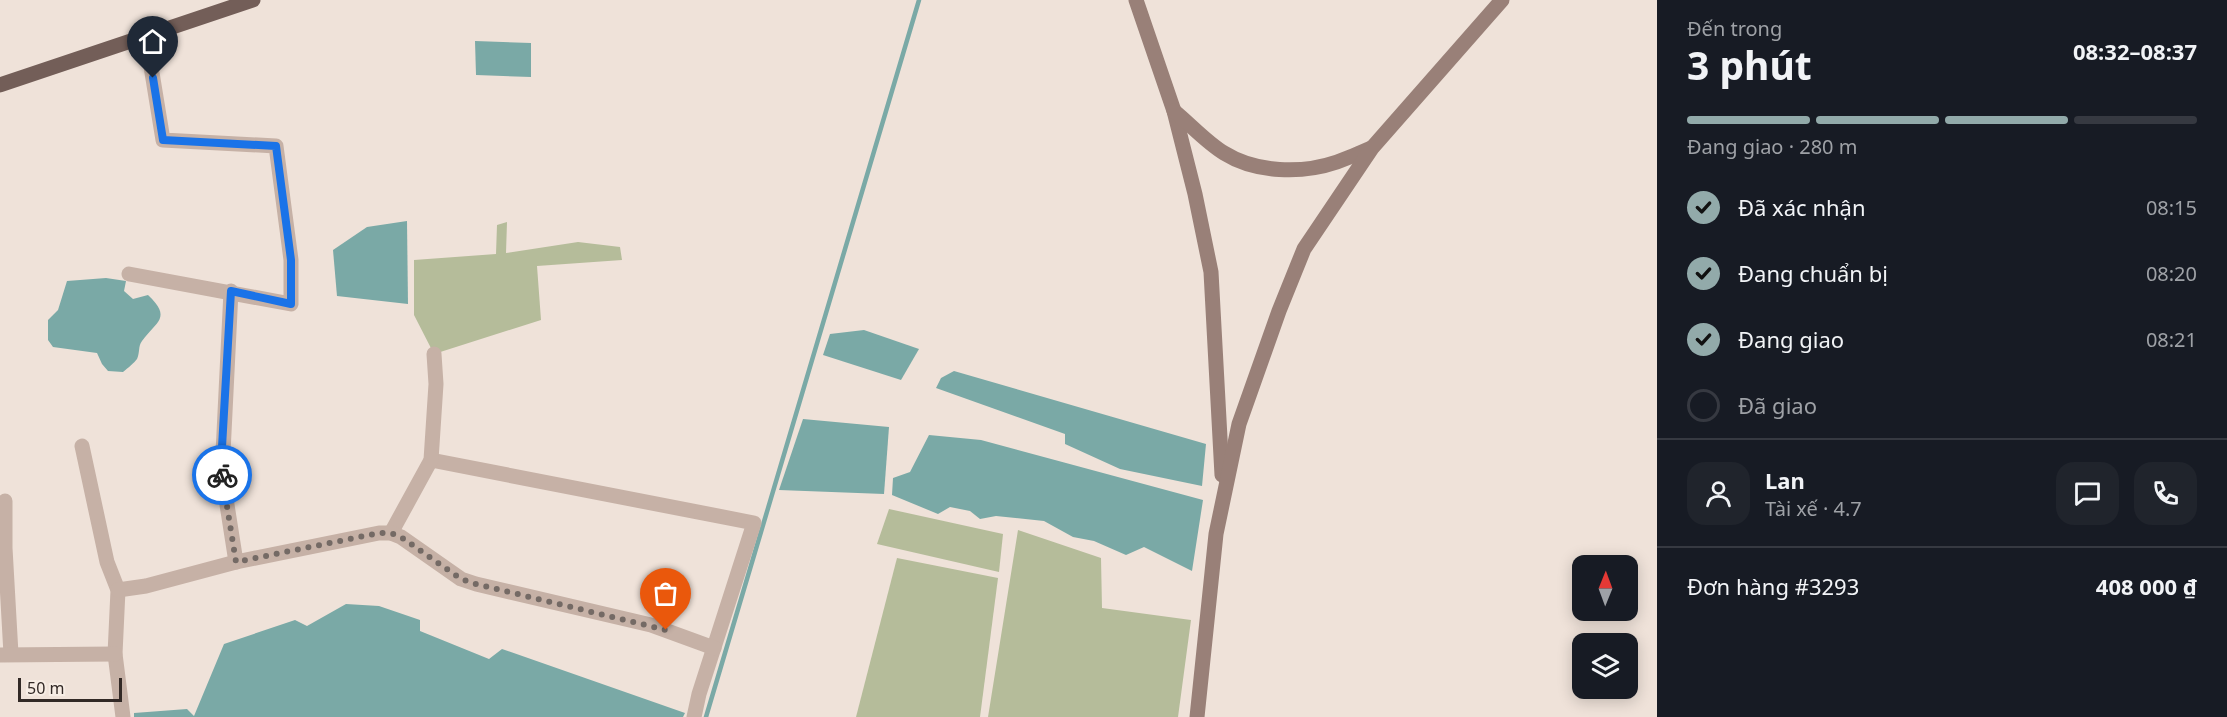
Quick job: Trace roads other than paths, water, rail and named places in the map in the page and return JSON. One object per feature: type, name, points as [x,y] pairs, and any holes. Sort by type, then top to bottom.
[{"type":"main road","points":[[0,85],[253,0]]},
{"type":"main road","points":[[1136,0],[1174,111],[1196,194],[1211,272],[1223,496]]},
{"type":"main road","points":[[1197,717],[1216,534],[1239,424],[1278,311],[1304,249],[1372,148],[1502,0]]},
{"type":"main road","points":[[1174,111],[1224,153],[1253,165],[1283,170],[1310,168],[1336,163],[1372,148]]},
{"type":"street","points":[[129,274],[231,291],[291,304],[291,260],[276,146],[163,140],[146,36]]},
{"type":"street","points":[[231,291],[222,473],[236,562]]},
{"type":"street","points":[[391,533],[431,460],[436,384],[434,354]]},
{"type":"street","points":[[82,446],[107,562],[118,590],[116,654],[123,717]]},
{"type":"street","points":[[431,460],[754,523],[699,694],[694,717]]},
{"type":"street","points":[[5,501],[6,654],[116,654]]},
{"type":"street","points":[[118,590],[146,586],[236,562],[379,533],[391,533],[401,537],[461,579],[651,626],[714,648]]},
{"type":"water","points":[[475,41],[531,43],[531,77],[476,75]]},
{"type":"water","points":[[407,221],[408,304],[337,296],[333,250],[367,227]]},
{"type":"water","points":[[106,278],[126,281],[124,291],[133,299],[148,295],[161,314],[157,324],[141,343],[137,359],[123,372],[108,371],[97,353],[53,347],[48,340],[48,320],[58,310],[67,281]]},
{"type":"water","points":[[864,330],[919,349],[901,380],[823,355],[830,334]]},
{"type":"water","points":[[954,371],[1206,444],[1202,486],[1120,469],[1065,444],[1065,434],[936,388],[941,378]]},
{"type":"water","points":[[803,419],[889,427],[884,494],[779,490]]},
{"type":"water","points":[[929,435],[981,440],[1203,500],[1192,571],[1144,547],[1126,555],[1094,541],[1073,537],[1044,521],[996,516],[980,519],[970,511],[950,507],[938,514],[892,495],[893,478],[910,472]]},
{"type":"water","points":[[346,604],[379,606],[420,620],[420,631],[489,659],[502,649],[685,713],[683,717],[134,717],[134,713],[187,709],[194,716],[224,644],[295,620],[307,626]]},
{"type":"waterway","points":[[706,717],[919,0]]}]
